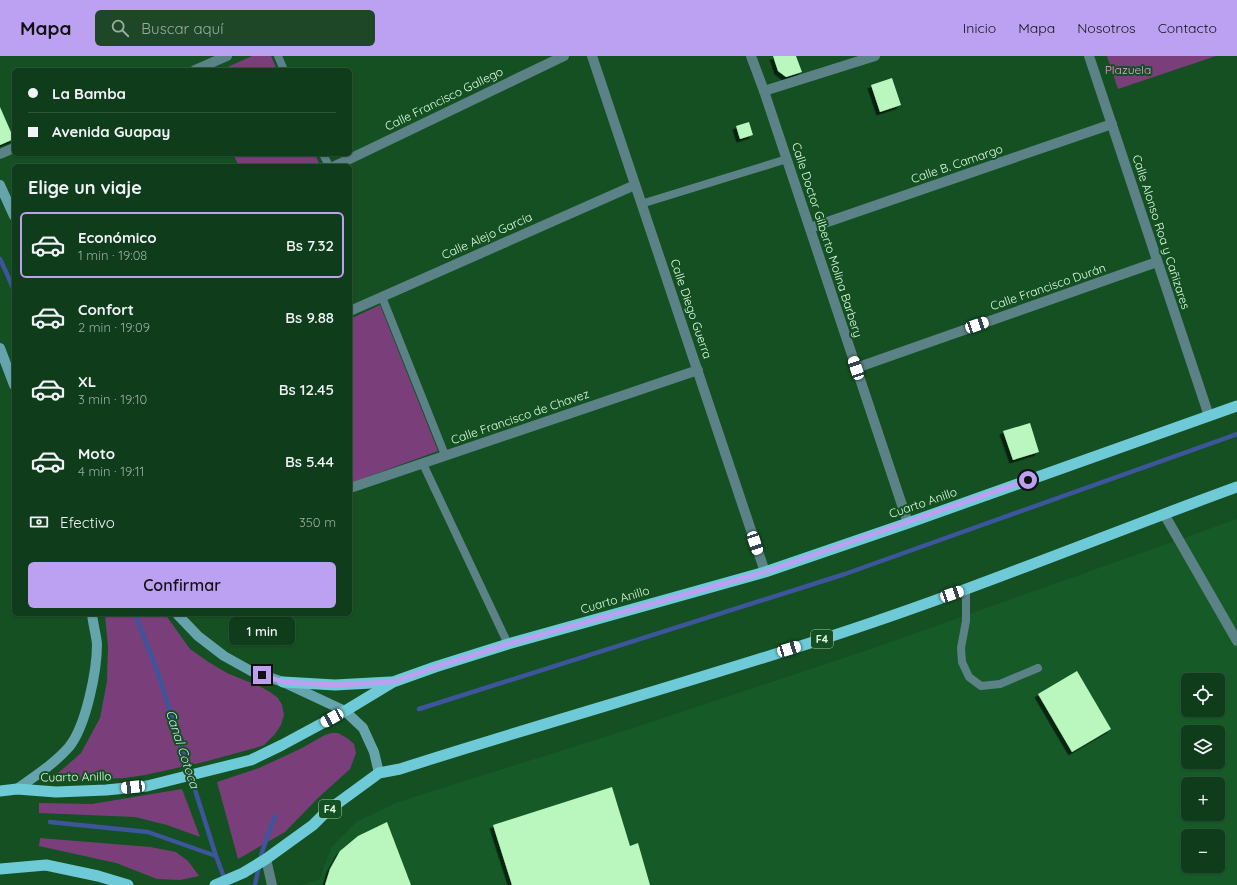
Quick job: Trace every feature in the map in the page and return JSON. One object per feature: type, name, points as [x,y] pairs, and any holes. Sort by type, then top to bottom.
[{"type":"highway","name":"Cuarto Anillo","points":[[0,791],[17,789],[56,792],[106,790],[147,786],[251,760],[345,711],[393,682],[508,644],[765,572],[908,523],[1237,406]]},
{"type":"highway","name":"F4","points":[[215,885],[243,873],[266,859],[313,825],[326,811],[379,773],[400,769],[840,633],[966,590],[1237,487]]},
{"type":"highway","points":[[283,682],[335,685],[393,682]]},
{"type":"highway","points":[[0,869],[46,865],[98,876],[128,885]]},
{"type":"main road","points":[[0,185],[12,212]]},
{"type":"main road","points":[[0,348],[12,381]]},
{"type":"main road","points":[[17,789],[54,762],[70,745],[81,725],[95,675],[97,644],[92,616]]},
{"type":"main road","points":[[179,616],[198,636],[224,656],[251,671],[283,682],[345,711],[363,728],[374,752],[379,773]]},
{"type":"street","points":[[200,68],[228,56]]},
{"type":"street","name":"Calle Francisco Gallego","points":[[339,164],[564,56]]},
{"type":"street","name":"Calle Diego Guerra","points":[[592,56],[765,572]]},
{"type":"street","name":"Calle Doctor Gilberto Molina Barbery","points":[[751,56],[787,159],[908,523]]},
{"type":"street","points":[[764,91],[875,56]]},
{"type":"street","name":"Calle Alonso Roa y Cañizares","points":[[1088,56],[1209,416]]},
{"type":"street","name":"Calle B. Camargo","points":[[810,228],[1112,124]]},
{"type":"street","points":[[0,154],[12,149]]},
{"type":"street","name":"Calle Alejo García","points":[[352,309],[635,185]]},
{"type":"street","name":"Calle Francisco Durán","points":[[856,368],[1157,262]]},
{"type":"street","name":"Calle Francisco de Chavez","points":[[352,487],[698,370]]},
{"type":"street","points":[[1164,514],[1237,641]]},
{"type":"street","points":[[266,859],[272,885]]},
{"type":"lane","points":[[278,56],[283,68]]},
{"type":"lane","points":[[641,204],[787,159]]},
{"type":"lane","points":[[382,297],[445,455]]},
{"type":"lane","points":[[423,464],[508,644]]},
{"type":"lane","points":[[966,590],[966,621],[961,648],[962,662],[969,677],[981,686],[1000,684],[1038,668]]},
{"type":"shaded area","points":[[1237,519],[1237,885],[301,885],[320,879],[331,848],[356,822],[398,802],[627,730],[871,649]]},
{"type":"green space","points":[[252,56],[271,56],[276,68],[225,68]]},
{"type":"green space","name":"Plazuela","points":[[1107,56],[1216,56],[1118,89]]},
{"type":"green space","points":[[234,156],[316,156],[319,163],[317,164],[238,164]]},
{"type":"green space","points":[[380,305],[438,451],[353,482],[352,479],[352,318]]},
{"type":"green space","points":[[105,616],[166,616],[190,649],[227,673],[261,687],[278,698],[282,705],[284,715],[281,725],[275,734],[264,745],[204,762],[124,778],[84,780],[50,779],[81,753],[100,718],[107,681],[108,647]]},
{"type":"green space","points":[[338,733],[354,744],[356,753],[350,769],[318,798],[285,832],[238,859],[217,782],[259,768],[300,749],[325,735]]},
{"type":"green space","points":[[182,789],[200,837],[167,825],[135,817],[39,813],[39,803],[92,804]]},
{"type":"green space","points":[[40,838],[150,847],[176,852],[188,861],[199,876],[180,880],[157,879],[116,863],[39,846]]},
{"type":"building","points":[[773,56],[796,56],[802,72],[786,77],[778,71]]},
{"type":"building","points":[[892,78],[901,105],[880,112],[871,85]]},
{"type":"building","points":[[0,107],[12,134],[12,140],[0,145]]},
{"type":"building","points":[[749,122],[753,135],[740,139],[736,126]]},
{"type":"building","points":[[1030,423],[1039,452],[1013,460],[1003,431]]},
{"type":"building","points":[[1077,671],[1111,729],[1072,752],[1038,694]]},
{"type":"building","points":[[612,787],[630,846],[638,843],[650,885],[512,885],[493,825]]},
{"type":"building","points":[[387,822],[411,885],[325,885],[330,869],[340,851],[358,836]]},
{"type":"waterway","name":"Canal Cotoca","points":[[0,259],[12,286]]},
{"type":"waterway","points":[[419,709],[845,574],[1237,434]]},
{"type":"waterway","name":"Canal Cotoca","points":[[136,616],[158,673],[225,880]]},
{"type":"waterway","points":[[255,885],[262,852],[275,816]]},
{"type":"waterway","points":[[50,822],[148,832],[216,856]]},
{"type":"route","points":[[262,675],[283,682],[335,685],[393,682],[508,644],[765,572],[1028,480]]}]
